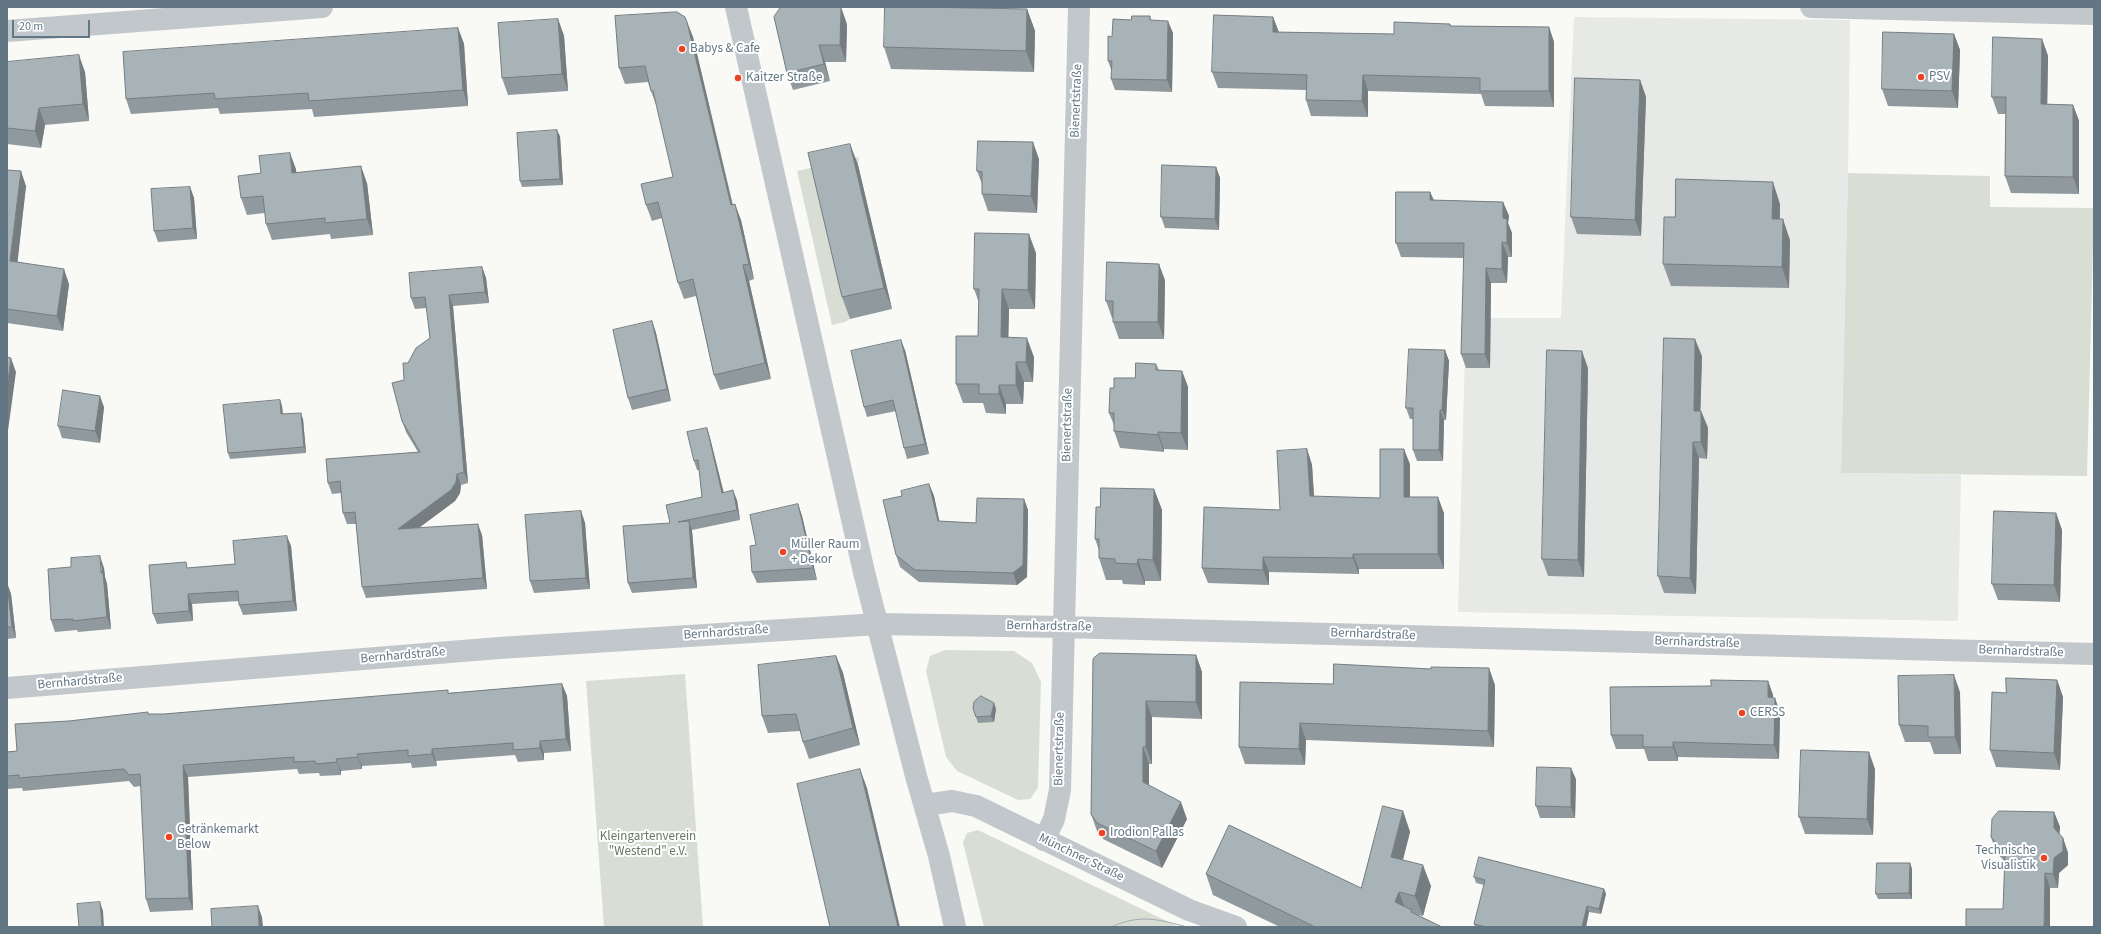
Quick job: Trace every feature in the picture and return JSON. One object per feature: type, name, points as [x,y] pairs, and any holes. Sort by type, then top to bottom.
[{"type":"street","points":[[7,31],[322,7]]},
{"type":"street","points":[[736,7],[860,554],[924,805],[939,856],[955,927]]},
{"type":"street","name":"Bienertstraße","points":[[1044,840],[1054,819],[1060,790],[1062,627],[1079,7]]},
{"type":"street","points":[[1811,7],[2094,14]]},
{"type":"street","name":"Bernhardstraße","points":[[7,688],[506,647],[878,624],[1062,627],[2094,654]]},
{"type":"street","name":"Münchner Straße","points":[[924,805],[952,801],[976,806],[1189,910],[1236,927]]},
{"type":"shaded area","points":[[1574,17],[1850,20],[1841,473],[1961,475],[1958,621],[1458,612],[1466,318],[1561,318]]},
{"type":"green space","points":[[859,157],[858,165],[816,175],[850,319],[845,322],[832,325],[797,171]]},
{"type":"green space","points":[[1848,173],[1990,176],[1990,207],[2094,208],[2087,476],[1841,473]]},
{"type":"green space","points":[[945,650],[1014,651],[1032,663],[1041,682],[1038,788],[1030,799],[1018,800],[957,771],[946,757],[926,671],[930,656]]},
{"type":"green space","name":"Kleingartenverein \"Westend\" e.V.","points":[[685,674],[703,927],[604,927],[586,681]]},
{"type":"green space","points":[[978,830],[1179,927],[984,927],[963,842],[967,833]]},
{"type":"building","points":[[781,7],[841,7],[840,45],[819,45],[824,64],[787,73],[774,17]]},
{"type":"building","points":[[885,7],[1027,9],[1026,51],[884,47]]},
{"type":"building","points":[[677,12],[685,17],[687,22],[731,205],[735,204],[749,264],[743,265],[765,363],[714,375],[693,279],[678,283],[658,202],[646,205],[641,184],[673,177],[653,91],[651,91],[645,66],[619,68],[615,16]]},
{"type":"building","points":[[1214,15],[1273,17],[1273,32],[1394,34],[1394,22],[1450,24],[1450,26],[1549,27],[1549,91],[1480,91],[1480,78],[1363,75],[1362,101],[1306,100],[1307,75],[1212,72]]},
{"type":"building","points":[[1132,16],[1150,16],[1150,20],[1168,21],[1167,80],[1111,79],[1112,61],[1108,61],[1108,36],[1112,37],[1113,19],[1131,20]]},
{"type":"building","points":[[558,19],[562,74],[502,78],[498,23]]},
{"type":"building","points":[[458,28],[463,90],[309,101],[308,93],[215,99],[214,93],[126,99],[123,52]]},
{"type":"building","points":[[1883,32],[1954,34],[1952,91],[1882,89]]},
{"type":"building","points":[[1993,37],[2042,39],[2041,104],[2073,105],[2073,177],[2005,176],[2006,97],[1992,97]]},
{"type":"building","points":[[79,55],[83,104],[39,108],[35,131],[7,128],[7,62]]},
{"type":"building","points":[[1575,78],[1640,80],[1635,220],[1571,217]]},
{"type":"building","points":[[557,130],[560,179],[520,181],[517,133]]},
{"type":"building","points":[[978,141],[1033,142],[1031,196],[982,194],[982,172],[977,171]]},
{"type":"building","points":[[850,144],[884,288],[842,297],[808,153]]},
{"type":"building","points":[[290,153],[292,173],[361,166],[367,219],[325,223],[325,218],[266,224],[263,196],[241,198],[238,176],[261,173],[259,156]]},
{"type":"building","points":[[1162,165],[1216,167],[1215,219],[1161,217]]},
{"type":"building","points":[[7,170],[21,171],[10,261],[64,269],[57,316],[7,309]]},
{"type":"building","points":[[1676,179],[1773,182],[1772,219],[1783,219],[1782,267],[1663,264],[1664,217],[1675,217]]},
{"type":"building","points":[[190,187],[193,228],[154,231],[151,189]]},
{"type":"building","points":[[1396,192],[1430,192],[1430,200],[1503,202],[1503,218],[1507,219],[1507,243],[1502,242],[1502,269],[1486,268],[1485,354],[1461,354],[1464,243],[1396,243]]},
{"type":"building","points":[[975,233],[1029,234],[1028,290],[1002,289],[1001,337],[1027,338],[1026,362],[1016,362],[1016,385],[999,385],[999,394],[979,394],[979,384],[956,384],[956,336],[978,336],[979,289],[974,289]]},
{"type":"building","points":[[1107,262],[1159,264],[1158,322],[1113,322],[1113,301],[1106,301]]},
{"type":"building","points":[[482,267],[485,292],[449,295],[464,472],[457,474],[456,482],[451,490],[398,529],[478,524],[483,578],[362,587],[355,512],[343,513],[340,481],[328,483],[326,459],[420,452],[402,421],[392,383],[404,380],[403,363],[408,363],[416,348],[430,338],[425,297],[411,298],[409,273]]},
{"type":"building","points":[[652,321],[667,389],[628,398],[613,330]]},
{"type":"building","points":[[1664,338],[1695,339],[1694,411],[1701,411],[1701,442],[1693,442],[1690,578],[1658,576]]},
{"type":"building","points":[[901,340],[925,444],[904,448],[893,400],[864,407],[851,351]]},
{"type":"building","points":[[1409,349],[1445,350],[1442,410],[1440,410],[1439,450],[1413,450],[1413,408],[1406,408]]},
{"type":"building","points":[[1547,350],[1582,351],[1578,560],[1542,559]]},
{"type":"building","points":[[7,357],[11,358],[7,388]]},
{"type":"building","points":[[1136,363],[1156,364],[1156,370],[1182,371],[1181,433],[1158,432],[1158,435],[1114,431],[1114,413],[1109,413],[1110,388],[1114,388],[1114,378],[1135,378]]},
{"type":"building","points":[[63,390],[100,396],[95,431],[58,426]]},
{"type":"building","points":[[280,400],[281,414],[301,413],[304,447],[228,453],[223,405]]},
{"type":"building","points":[[707,428],[722,493],[733,490],[737,510],[678,522],[689,521],[693,578],[628,583],[623,526],[670,523],[666,505],[702,497],[698,460],[694,461],[687,432]]},
{"type":"building","points":[[1307,449],[1310,496],[1380,498],[1380,449],[1404,449],[1404,497],[1438,497],[1438,554],[1353,554],[1353,558],[1263,557],[1263,570],[1202,568],[1204,507],[1280,510],[1277,451]]},
{"type":"building","points":[[929,484],[938,521],[976,523],[977,498],[1024,499],[1023,565],[1013,573],[915,570],[896,555],[883,500],[902,496],[901,491]]},
{"type":"building","points":[[1101,488],[1154,489],[1153,560],[1138,559],[1137,564],[1115,563],[1115,559],[1099,558],[1099,539],[1095,539],[1096,507],[1100,507]]},
{"type":"building","points":[[798,504],[813,568],[752,572],[750,546],[756,545],[750,515]]},
{"type":"building","points":[[581,511],[586,578],[530,581],[525,515]]},
{"type":"building","points":[[1994,511],[2056,513],[2054,585],[1992,584]]},
{"type":"building","points":[[287,536],[293,601],[239,605],[238,591],[188,594],[189,611],[153,614],[149,565],[186,562],[187,568],[235,564],[233,541]]},
{"type":"building","points":[[100,556],[107,617],[73,621],[73,619],[51,620],[48,569],[71,567],[71,558]]},
{"type":"building","points":[[7,583],[12,627],[7,627]]},
{"type":"building","points":[[1100,653],[1196,655],[1196,702],[1146,701],[1146,747],[1143,747],[1143,782],[1181,802],[1156,851],[1097,823],[1091,814],[1093,659]]},
{"type":"building","points":[[836,656],[853,728],[803,742],[796,714],[762,716],[758,665]]},
{"type":"building","points":[[1334,664],[1431,669],[1431,667],[1489,668],[1488,731],[1300,723],[1299,749],[1239,747],[1240,682],[1333,684]]},
{"type":"building","points":[[1954,675],[1955,737],[1928,737],[1928,726],[1899,725],[1898,676]]},
{"type":"building","points":[[2006,678],[2057,680],[2054,753],[1990,750],[1992,692],[2006,693]]},
{"type":"building","points":[[1711,680],[1768,681],[1768,697],[1775,698],[1774,745],[1673,742],[1673,747],[1643,747],[1643,735],[1611,735],[1610,687],[1711,686]]},
{"type":"building","points":[[562,684],[566,739],[540,741],[540,748],[513,750],[513,743],[432,749],[432,754],[408,756],[408,750],[357,754],[358,757],[336,759],[337,762],[316,764],[315,761],[294,762],[294,757],[183,765],[189,898],[146,899],[140,774],[129,775],[124,769],[19,778],[19,775],[7,776],[7,752],[17,751],[15,724],[69,721],[148,712],[148,714],[164,714],[448,690],[448,693]]},
{"type":"building","points":[[981,696],[994,703],[991,716],[976,717],[973,708],[974,702]]},
{"type":"building","points":[[1801,750],[1869,752],[1867,819],[1799,817]]},
{"type":"building","points":[[1537,767],[1571,768],[1571,807],[1536,806]]},
{"type":"building","points":[[860,769],[898,927],[830,927],[797,784]]},
{"type":"building","points":[[1383,806],[1403,811],[1391,857],[1423,865],[1415,896],[1399,892],[1395,902],[1412,910],[1411,912],[1442,927],[1315,927],[1206,874],[1229,825],[1361,888]]},
{"type":"building","points":[[1999,811],[2054,812],[2054,828],[2063,838],[2063,851],[2054,858],[2053,874],[2045,873],[2044,927],[1966,927],[1966,909],[2003,909],[2005,854],[1991,837],[1992,819]]},
{"type":"building","points":[[1479,857],[1604,889],[1599,909],[1587,906],[1582,927],[1487,927],[1474,924],[1485,880],[1474,877]]},
{"type":"building","points":[[1877,863],[1910,863],[1909,893],[1876,894]]},
{"type":"building","points":[[100,902],[102,927],[79,927],[77,904]]},
{"type":"building","points":[[258,906],[259,927],[212,927],[211,909]]},
{"type":"tram line","points":[[1111,927],[1131,920],[1140,919],[1157,920],[1187,927]]},
{"type":"place","name":"Babys & Cafe","points":[[682,49]]},
{"type":"place","name":"PSV","points":[[1921,77]]},
{"type":"place","name":"Kaitzer Straße","points":[[738,78]]},
{"type":"place","name":"Müller Raum + Dekor","points":[[783,552]]},
{"type":"place","name":"CERSS","points":[[1742,713]]},
{"type":"place","name":"Irodion Pallas","points":[[1102,833]]},
{"type":"place","name":"Getränkemarkt Below","points":[[169,837]]},
{"type":"place","name":"Technische Visualistik","points":[[2044,858]]}]
